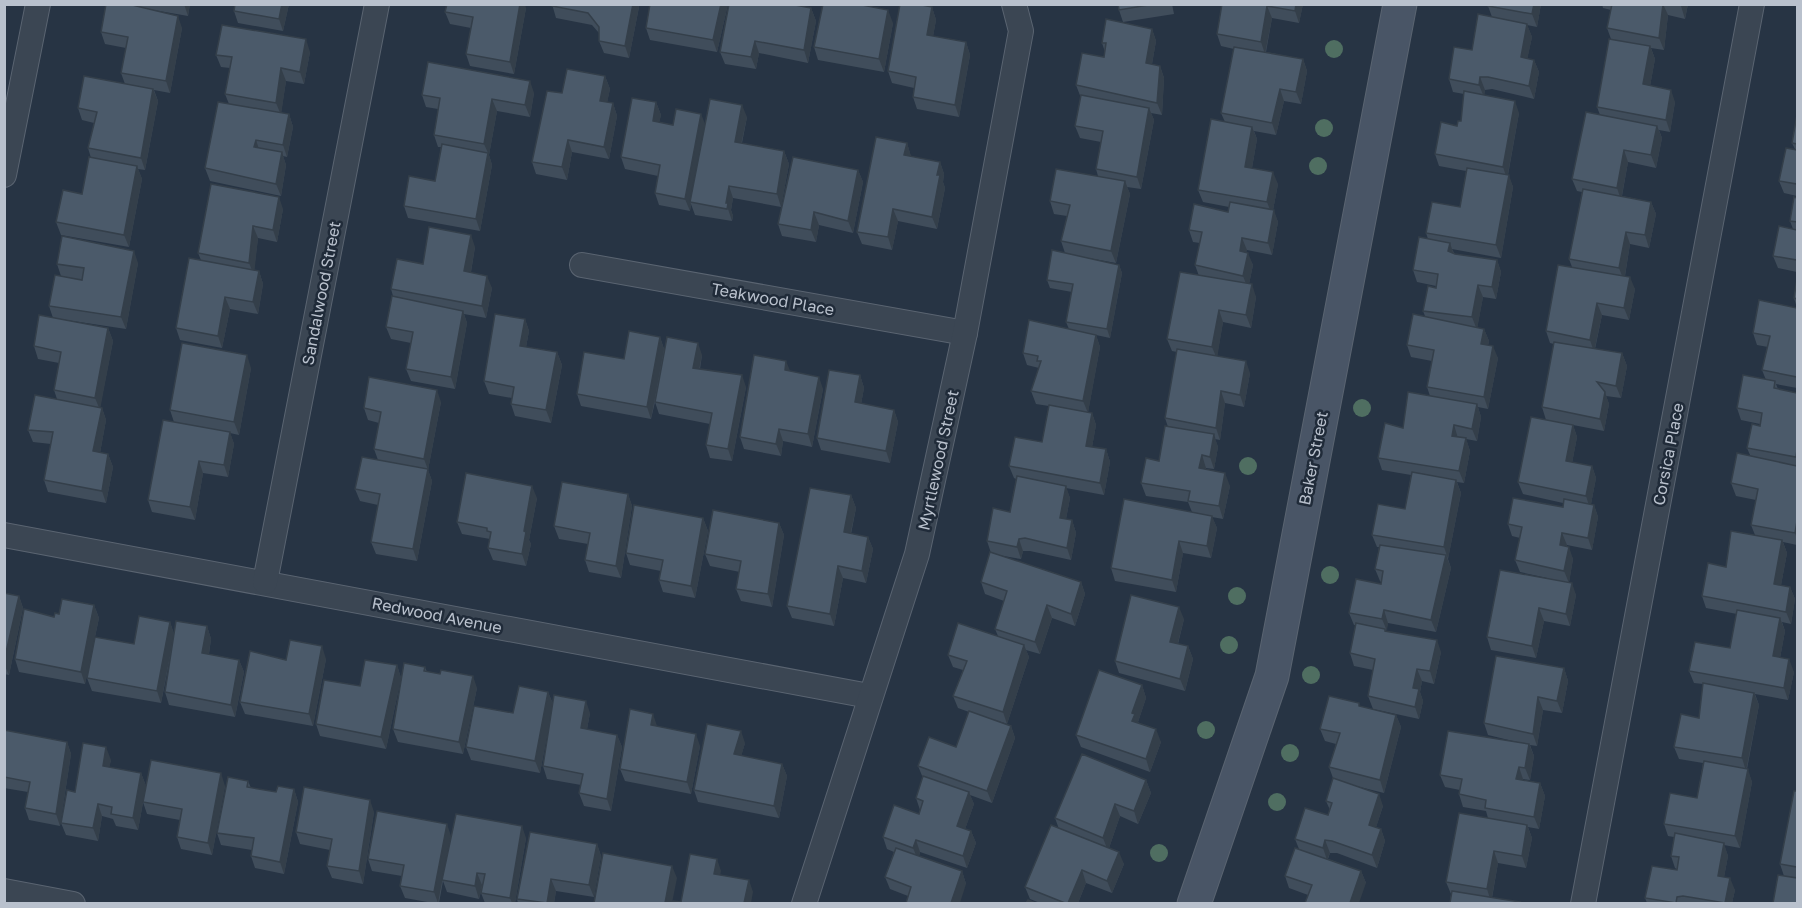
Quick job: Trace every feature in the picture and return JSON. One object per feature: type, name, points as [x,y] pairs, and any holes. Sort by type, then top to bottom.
[{"type":"street","points":[[4,175],[38,4]]},
{"type":"street","name":"Sandalwood Street","points":[[265,582],[377,4]]},
{"type":"street","name":"Myrtlewood Street","points":[[804,903],[869,696],[917,554],[965,333],[1020,31],[1014,4]]},
{"type":"street","name":"Baker Street","points":[[1194,903],[1272,676],[1400,4]]},
{"type":"street","name":"Corsica Place","points":[[1583,903],[1752,4]]},
{"type":"street","name":"Teakwood Place","points":[[582,265],[965,333]]},
{"type":"street","name":"Redwood Avenue","points":[[4,536],[265,582],[869,696]]},
{"type":"street","points":[[4,891],[73,903]]},
{"type":"building","points":[[106,4],[128,4],[178,16],[166,81],[121,73],[128,37],[101,32]]},
{"type":"building","points":[[235,4],[282,4],[279,19],[234,11]]},
{"type":"building","points":[[447,4],[520,4],[510,62],[466,54],[473,17],[445,12]]},
{"type":"building","points":[[552,4],[633,4],[625,46],[599,41],[599,27],[588,13],[552,6]]},
{"type":"building","points":[[650,4],[721,4],[713,40],[646,28]]},
{"type":"building","points":[[729,4],[790,4],[811,8],[804,50],[755,41],[751,57],[720,52]]},
{"type":"building","points":[[823,4],[857,4],[888,10],[879,59],[814,47]]},
{"type":"building","points":[[900,4],[932,7],[927,35],[966,42],[955,105],[913,97],[916,77],[888,71]]},
{"type":"building","points":[[1118,4],[1154,4],[1119,10]]},
{"type":"building","points":[[1222,4],[1296,4],[1295,11],[1267,6],[1261,42],[1217,34]]},
{"type":"building","points":[[1489,4],[1534,4],[1532,14],[1488,6]]},
{"type":"building","points":[[1612,4],[1663,4],[1659,38],[1607,28]]},
{"type":"building","points":[[1478,14],[1527,24],[1521,57],[1534,60],[1529,86],[1488,77],[1480,77],[1479,85],[1449,79],[1454,47],[1472,50]]},
{"type":"building","points":[[1106,19],[1152,29],[1146,63],[1160,66],[1157,103],[1076,85],[1082,53],[1104,57],[1106,43],[1102,43]]},
{"type":"building","points":[[222,25],[306,39],[300,72],[281,68],[276,103],[225,94],[232,57],[216,55]]},
{"type":"building","points":[[1609,39],[1650,46],[1643,84],[1671,90],[1666,120],[1597,107]]},
{"type":"building","points":[[1234,47],[1303,59],[1296,92],[1280,89],[1272,123],[1221,113]]},
{"type":"building","points":[[428,62],[530,81],[525,105],[492,99],[484,144],[434,135],[440,98],[422,95]]},
{"type":"building","points":[[567,69],[605,76],[600,101],[613,103],[604,147],[568,140],[562,167],[532,162],[547,91],[562,93]]},
{"type":"building","points":[[84,76],[153,89],[141,158],[88,148],[97,112],[78,108]]},
{"type":"building","points":[[1464,91],[1515,101],[1503,167],[1435,154],[1441,122],[1457,126],[1458,121],[1461,121]]},
{"type":"building","points":[[1081,95],[1149,108],[1137,177],[1096,169],[1103,131],[1075,126]]},
{"type":"building","points":[[632,98],[656,102],[653,121],[673,125],[676,109],[701,114],[685,199],[655,193],[660,165],[621,157]]},
{"type":"building","points":[[710,99],[742,105],[735,142],[784,151],[777,194],[729,186],[727,209],[690,202]]},
{"type":"building","points":[[218,102],[289,114],[283,145],[256,140],[254,147],[282,152],[276,184],[205,168]]},
{"type":"building","points":[[1586,112],[1657,126],[1651,155],[1624,150],[1617,188],[1572,179]]},
{"type":"building","points":[[1797,115],[1797,144],[1792,143]]},
{"type":"building","points":[[1211,119],[1252,127],[1245,167],[1273,172],[1267,202],[1198,190]]},
{"type":"building","points":[[876,137],[907,143],[904,155],[940,162],[937,175],[940,175],[932,217],[893,209],[888,237],[857,232]]},
{"type":"building","points":[[442,144],[488,153],[476,219],[404,206],[409,176],[435,181]]},
{"type":"building","points":[[1786,148],[1797,150],[1797,184],[1779,181]]},
{"type":"building","points":[[89,157],[137,166],[124,235],[56,222],[63,190],[82,194]]},
{"type":"building","points":[[793,157],[858,170],[848,221],[814,212],[811,230],[778,224]]},
{"type":"building","points":[[1467,168],[1509,175],[1496,245],[1426,233],[1432,202],[1460,207]]},
{"type":"building","points":[[1056,169],[1125,181],[1111,251],[1061,241],[1070,205],[1050,201]]},
{"type":"building","points":[[211,184],[279,197],[273,230],[253,226],[249,263],[198,253]]},
{"type":"building","points":[[1583,189],[1651,202],[1645,235],[1626,232],[1619,268],[1569,259]]},
{"type":"building","points":[[1794,197],[1797,198],[1797,222],[1790,221]]},
{"type":"building","points":[[1230,202],[1274,210],[1268,243],[1242,238],[1240,251],[1248,253],[1243,276],[1195,265],[1202,232],[1189,230],[1194,204],[1228,212]]},
{"type":"building","points":[[1779,226],[1797,230],[1797,260],[1773,256]]},
{"type":"building","points":[[429,227],[471,235],[464,271],[487,276],[482,306],[391,289],[397,259],[423,264]]},
{"type":"building","points":[[62,236],[134,251],[121,317],[49,306],[55,275],[82,280],[84,268],[57,264]]},
{"type":"building","points":[[1419,237],[1450,243],[1448,251],[1455,254],[1497,260],[1492,287],[1478,285],[1472,317],[1423,311],[1428,286],[1436,288],[1438,274],[1413,270]]},
{"type":"building","points":[[1052,250],[1119,265],[1107,329],[1066,322],[1073,284],[1047,280]]},
{"type":"building","points":[[189,258],[259,271],[253,302],[225,297],[218,336],[176,328]]},
{"type":"building","points":[[1558,265],[1630,277],[1624,308],[1597,303],[1590,340],[1546,331]]},
{"type":"building","points":[[1180,272],[1252,284],[1246,315],[1219,310],[1212,347],[1167,339]]},
{"type":"building","points":[[1797,279],[1797,299],[1794,298]]},
{"type":"building","points":[[392,296],[463,311],[451,377],[406,369],[413,332],[386,327]]},
{"type":"building","points":[[1759,300],[1797,308],[1797,377],[1762,370],[1770,336],[1753,333]]},
{"type":"building","points":[[495,314],[525,319],[520,346],[557,352],[546,410],[511,404],[514,387],[484,381]]},
{"type":"building","points":[[1413,314],[1484,329],[1481,344],[1493,346],[1484,397],[1427,387],[1434,350],[1407,345]]},
{"type":"building","points":[[39,315],[108,328],[95,398],[54,390],[61,352],[34,346]]},
{"type":"building","points":[[1029,320],[1096,335],[1083,401],[1031,391],[1041,361],[1037,361],[1038,356],[1023,353]]},
{"type":"building","points":[[629,331],[660,337],[647,407],[577,394],[584,352],[624,359]]},
{"type":"building","points":[[667,337],[698,343],[693,368],[742,375],[728,449],[706,445],[712,413],[655,402]]},
{"type":"building","points":[[1554,342],[1622,353],[1616,386],[1597,382],[1605,392],[1600,419],[1542,407]]},
{"type":"building","points":[[182,343],[247,355],[234,422],[170,410]]},
{"type":"building","points":[[1177,349],[1246,361],[1240,395],[1221,391],[1216,428],[1165,418]]},
{"type":"building","points":[[754,355],[786,361],[785,370],[819,377],[808,434],[779,429],[776,444],[740,437]]},
{"type":"building","points":[[829,370],[860,375],[855,402],[894,410],[886,451],[817,438]]},
{"type":"building","points":[[1743,375],[1775,381],[1774,388],[1797,393],[1796,457],[1747,448],[1752,424],[1760,426],[1762,413],[1737,408]]},
{"type":"building","points":[[369,377],[437,390],[424,459],[374,449],[381,412],[364,408]]},
{"type":"building","points":[[1408,392],[1477,404],[1472,429],[1454,425],[1452,436],[1466,438],[1459,471],[1378,458],[1385,423],[1403,428]]},
{"type":"building","points":[[35,395],[102,408],[93,451],[108,454],[102,491],[44,480],[53,432],[28,430]]},
{"type":"building","points":[[1049,405],[1092,413],[1086,446],[1106,449],[1100,483],[1009,466],[1015,437],[1042,442]]},
{"type":"building","points":[[1531,417],[1573,425],[1566,461],[1592,466],[1586,496],[1518,482]]},
{"type":"building","points":[[163,420],[230,432],[224,465],[199,461],[190,507],[148,500]]},
{"type":"building","points":[[1165,426],[1214,434],[1210,457],[1202,455],[1199,468],[1225,473],[1219,506],[1188,501],[1190,491],[1141,483],[1146,458],[1159,461]]},
{"type":"building","points":[[1737,453],[1797,466],[1795,533],[1751,525],[1758,489],[1731,483]]},
{"type":"building","points":[[362,457],[428,469],[413,549],[371,542],[380,494],[355,489]]},
{"type":"building","points":[[1412,472],[1456,480],[1444,547],[1372,535],[1378,504],[1405,509]]},
{"type":"building","points":[[466,473],[532,486],[522,554],[488,548],[491,532],[487,531],[487,528],[457,522]]},
{"type":"building","points":[[1017,476],[1066,486],[1060,518],[1072,520],[1067,548],[1025,538],[1019,539],[1017,547],[987,541],[993,508],[1010,512]]},
{"type":"building","points":[[562,482],[628,494],[616,566],[585,560],[590,533],[554,526]]},
{"type":"building","points":[[810,488],[851,495],[844,532],[868,537],[862,571],[838,566],[830,614],[787,606]]},
{"type":"building","points":[[1513,498],[1563,507],[1564,499],[1594,505],[1588,538],[1562,533],[1560,545],[1569,547],[1564,571],[1515,560],[1522,527],[1508,524]]},
{"type":"building","points":[[1124,499],[1212,516],[1207,546],[1179,541],[1172,580],[1111,568]]},
{"type":"building","points":[[634,505],[703,518],[691,586],[659,580],[663,560],[626,553]]},
{"type":"building","points":[[713,510],[779,523],[768,594],[736,589],[741,561],[705,554]]},
{"type":"building","points":[[1731,531],[1782,540],[1774,584],[1790,587],[1786,612],[1702,596],[1708,563],[1726,567]]},
{"type":"building","points":[[1380,545],[1446,555],[1431,620],[1384,610],[1382,619],[1349,613],[1356,579],[1381,584],[1383,571],[1375,569]]},
{"type":"building","points":[[990,552],[1081,582],[1071,614],[1047,605],[1035,642],[995,629],[1007,591],[981,582]]},
{"type":"building","points":[[1500,570],[1572,583],[1566,614],[1539,608],[1532,646],[1487,637]]},
{"type":"building","points":[[4,593],[19,596],[4,661]]},
{"type":"building","points":[[1131,595],[1179,607],[1170,642],[1188,646],[1180,679],[1115,661]]},
{"type":"building","points":[[62,599],[94,605],[81,672],[15,659],[24,609],[54,617],[55,613],[59,614]]},
{"type":"building","points":[[1737,610],[1780,618],[1773,656],[1789,659],[1784,688],[1689,671],[1695,642],[1730,648]]},
{"type":"building","points":[[139,616],[170,622],[157,691],[87,678],[95,637],[134,644]]},
{"type":"building","points":[[176,621],[207,626],[202,653],[239,660],[231,705],[165,692]]},
{"type":"building","points":[[958,623],[1024,645],[1003,712],[953,696],[967,661],[948,655]]},
{"type":"building","points":[[1356,623],[1385,629],[1385,631],[1437,640],[1430,671],[1417,669],[1413,688],[1419,689],[1415,707],[1368,696],[1375,659],[1350,653]]},
{"type":"building","points":[[290,640],[322,646],[309,714],[240,702],[250,651],[286,660]]},
{"type":"building","points":[[1496,656],[1564,668],[1557,701],[1538,697],[1533,734],[1484,723]]},
{"type":"building","points":[[365,660],[397,665],[381,737],[316,724],[324,680],[360,686]]},
{"type":"building","points":[[404,663],[425,667],[424,671],[440,674],[441,670],[473,676],[459,742],[393,729]]},
{"type":"building","points":[[1099,670],[1142,685],[1132,713],[1135,714],[1132,721],[1156,729],[1146,759],[1076,735]]},
{"type":"building","points":[[1703,683],[1754,693],[1742,758],[1674,747],[1681,714],[1699,718]]},
{"type":"building","points":[[519,686],[548,692],[535,761],[466,747],[474,706],[513,713]]},
{"type":"building","points":[[554,695],[586,701],[581,728],[617,735],[607,799],[579,793],[583,774],[543,766]]},
{"type":"building","points":[[1329,696],[1396,715],[1380,780],[1329,767],[1340,733],[1320,729]]},
{"type":"building","points":[[630,709],[653,714],[651,725],[696,734],[687,782],[620,769]]},
{"type":"building","points":[[969,711],[1011,726],[987,791],[918,766],[929,737],[956,747]]},
{"type":"building","points":[[707,724],[741,731],[734,754],[782,764],[774,806],[694,790]]},
{"type":"building","points":[[4,730],[67,742],[56,814],[25,808],[30,782],[4,777]]},
{"type":"building","points":[[1448,731],[1529,744],[1525,768],[1519,767],[1516,779],[1540,783],[1534,817],[1485,808],[1486,800],[1459,794],[1462,779],[1440,775]]},
{"type":"building","points":[[83,743],[106,747],[103,766],[141,773],[133,818],[111,814],[112,807],[98,804],[93,828],[61,823],[67,790],[75,792]]},
{"type":"building","points":[[1082,754],[1146,780],[1134,811],[1115,804],[1103,838],[1055,818]]},
{"type":"building","points":[[151,760],[221,773],[208,843],[177,837],[182,809],[143,802]]},
{"type":"building","points":[[1704,761],[1748,769],[1735,836],[1664,824],[1670,793],[1697,798]]},
{"type":"building","points":[[923,776],[969,792],[957,826],[971,831],[963,856],[916,840],[913,848],[883,837],[894,805],[919,814],[923,801],[916,798]]},
{"type":"building","points":[[228,777],[248,781],[247,787],[276,792],[278,786],[294,789],[280,862],[251,856],[254,838],[217,833]]},
{"type":"building","points":[[1333,778],[1379,794],[1369,825],[1381,829],[1372,855],[1332,841],[1325,840],[1323,848],[1295,839],[1305,808],[1328,815],[1332,803],[1326,801]]},
{"type":"building","points":[[304,787],[370,800],[359,871],[327,866],[332,839],[296,832]]},
{"type":"building","points":[[1794,791],[1797,791],[1797,867],[1780,864]]},
{"type":"building","points":[[377,811],[447,824],[434,892],[400,886],[404,865],[368,859]]},
{"type":"building","points":[[1459,813],[1527,825],[1522,856],[1494,851],[1487,889],[1446,882]]},
{"type":"building","points":[[456,814],[522,826],[510,898],[481,893],[485,874],[477,873],[475,886],[442,880]]},
{"type":"building","points":[[1051,825],[1119,852],[1107,881],[1082,870],[1068,903],[1025,887]]},
{"type":"building","points":[[530,832],[597,844],[589,885],[551,879],[547,903],[517,899]]},
{"type":"building","points":[[1675,833],[1724,843],[1718,876],[1730,878],[1725,903],[1683,896],[1677,897],[1676,903],[1645,898],[1652,866],[1677,870],[1679,857],[1671,856]]},
{"type":"building","points":[[896,848],[962,871],[951,903],[906,903],[911,887],[885,877]]},
{"type":"building","points":[[1295,848],[1361,871],[1350,903],[1305,903],[1312,885],[1285,876]]},
{"type":"building","points":[[603,853],[672,866],[665,903],[594,903]]},
{"type":"building","points":[[690,854],[717,859],[714,874],[749,880],[744,903],[672,903],[673,901],[681,902]]},
{"type":"building","points":[[1778,875],[1797,878],[1797,903],[1773,903]]},
{"type":"building","points":[[1452,891],[1520,902],[1450,903]]}]
